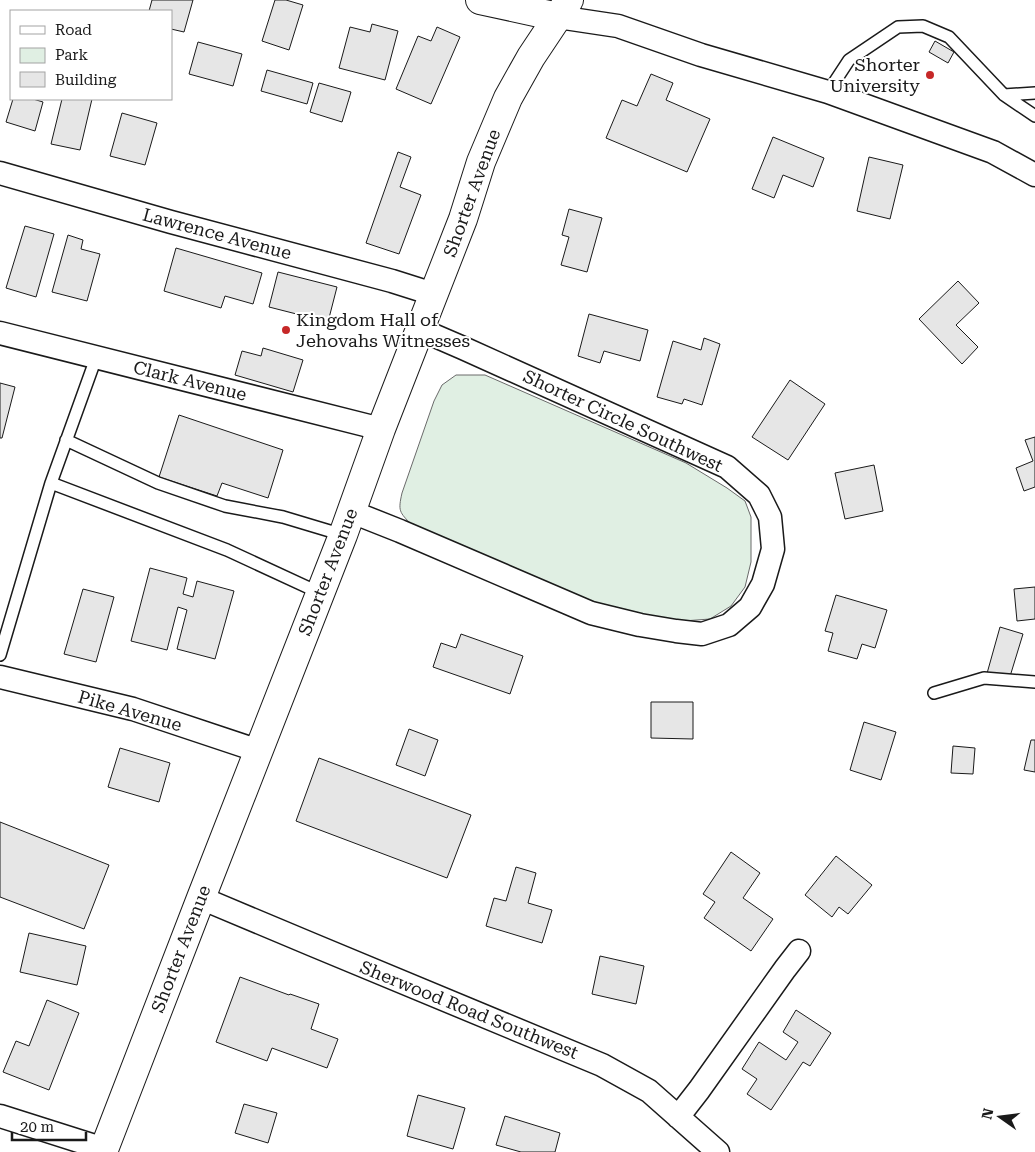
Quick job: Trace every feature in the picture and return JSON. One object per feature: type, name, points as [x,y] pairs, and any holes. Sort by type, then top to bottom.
[{"type":"main road","points":[[480,0],[563,8]]},
{"type":"main road","name":"Shorter Avenue","points":[[104,1150],[348,523],[380,429],[463,219],[481,162],[508,98],[531,57],[563,8]]},
{"type":"street","points":[[563,8],[701,56],[828,92],[993,152],[1035,175]]},
{"type":"street","name":"Lawrence Avenue","points":[[0,173],[433,294]]},
{"type":"street","name":"Shorter Circle Southwest","points":[[348,523],[409,535],[591,613],[640,625],[676,631],[702,634],[729,625],[750,607],[763,584],[773,549],[770,517],[759,496],[727,467],[419,329]]},
{"type":"street","name":"Clark Avenue","points":[[0,333],[380,429]]},
{"type":"street","name":"Pike Avenue","points":[[0,677],[133,709],[259,751]]},
{"type":"street","name":"Sherwood Road Southwest","points":[[201,898],[602,1065],[650,1091],[718,1152]]},
{"type":"street","points":[[678,1117],[799,951]]},
{"type":"street","points":[[0,1116],[104,1150]]},
{"type":"lane","points":[[828,92],[849,60],[898,27],[923,26],[950,37],[1004,95],[1035,116]]},
{"type":"lane","points":[[1004,95],[1035,93]]},
{"type":"lane","points":[[0,655],[50,483],[96,358]]},
{"type":"lane","points":[[66,440],[158,483],[225,506],[283,517],[348,523]]},
{"type":"lane","points":[[50,483],[227,550],[320,593]]},
{"type":"lane","points":[[934,693],[984,678],[1035,682]]},
{"type":"green space","points":[[456,375],[485,375],[686,463],[745,501],[751,517],[751,562],[745,587],[731,606],[710,619],[683,621],[652,620],[602,605],[554,587],[412,525],[404,517],[400,508],[402,493],[434,401],[442,385]]},
{"type":"building","points":[[152,0],[193,0],[184,32],[172,29],[172,10],[149,10]]},
{"type":"building","points":[[275,0],[286,0],[303,5],[289,50],[262,41]]},
{"type":"building","points":[[372,24],[398,31],[385,80],[339,68],[350,27],[370,32]]},
{"type":"building","points":[[437,27],[460,37],[431,104],[396,89],[418,36],[431,41]]},
{"type":"building","points":[[935,41],[954,52],[948,63],[929,52]]},
{"type":"building","points":[[198,42],[242,54],[233,86],[189,74]]},
{"type":"building","points":[[267,70],[313,83],[307,104],[261,91]]},
{"type":"building","points":[[651,74],[673,83],[666,100],[710,119],[687,172],[606,138],[622,100],[637,106]]},
{"type":"building","points":[[319,83],[351,92],[342,122],[310,112]]},
{"type":"building","points":[[13,100],[36,100],[43,102],[35,131],[6,122]]},
{"type":"building","points":[[62,100],[92,100],[80,150],[51,144]]},
{"type":"building","points":[[122,113],[157,123],[145,165],[110,156]]},
{"type":"building","points":[[773,137],[824,158],[813,187],[783,175],[774,198],[752,189]]},
{"type":"building","points":[[398,152],[411,157],[400,187],[421,195],[399,254],[366,243]]},
{"type":"building","points":[[869,157],[903,165],[890,219],[857,211]]},
{"type":"building","points":[[569,209],[602,218],[587,272],[561,265],[569,237],[562,235]]},
{"type":"building","points":[[25,226],[54,234],[36,297],[6,288]]},
{"type":"building","points":[[68,235],[83,240],[81,249],[100,254],[87,301],[52,292]]},
{"type":"building","points":[[176,248],[262,273],[253,304],[225,296],[221,308],[164,291]]},
{"type":"building","points":[[278,272],[337,287],[328,322],[269,307]]},
{"type":"building","points":[[958,281],[979,303],[956,325],[978,347],[962,364],[919,319]]},
{"type":"building","points":[[589,314],[648,330],[640,361],[604,351],[600,363],[578,356]]},
{"type":"building","points":[[704,338],[720,344],[702,405],[684,399],[682,404],[657,397],[673,341],[701,350]]},
{"type":"building","points":[[263,348],[303,360],[293,392],[235,375],[242,351],[261,356]]},
{"type":"building","points":[[790,380],[825,404],[788,460],[752,437]]},
{"type":"building","points":[[0,383],[15,387],[2,438],[0,438]]},
{"type":"building","points":[[179,415],[283,450],[268,498],[222,483],[217,496],[159,477]]},
{"type":"building","points":[[1035,437],[1035,487],[1024,491],[1016,468],[1033,461],[1025,440]]},
{"type":"building","points":[[874,465],[883,511],[845,519],[835,473]]},
{"type":"building","points":[[150,568],[187,578],[183,594],[193,597],[197,581],[234,591],[215,659],[177,649],[187,610],[178,607],[167,650],[131,641]]},
{"type":"building","points":[[1035,587],[1035,619],[1017,621],[1014,589]]},
{"type":"building","points":[[83,589],[114,597],[96,662],[64,654]]},
{"type":"building","points":[[836,595],[887,610],[875,648],[862,644],[857,659],[828,651],[833,633],[825,631]]},
{"type":"building","points":[[1000,627],[1023,634],[1008,683],[986,677]]},
{"type":"building","points":[[461,634],[523,656],[510,694],[433,667],[441,643],[456,648]]},
{"type":"building","points":[[651,702],[693,702],[693,739],[651,738]]},
{"type":"building","points":[[864,722],[896,732],[881,780],[850,770]]},
{"type":"building","points":[[409,729],[438,740],[425,776],[396,765]]},
{"type":"building","points":[[1031,740],[1035,740],[1035,772],[1024,770]]},
{"type":"building","points":[[953,746],[975,748],[973,774],[951,773]]},
{"type":"building","points":[[120,748],[170,763],[159,802],[108,787]]},
{"type":"building","points":[[319,758],[471,815],[447,878],[296,821]]},
{"type":"building","points":[[0,822],[109,865],[84,929],[0,897]]},
{"type":"building","points":[[731,852],[760,873],[743,898],[773,919],[751,951],[704,918],[715,902],[703,894]]},
{"type":"building","points":[[836,856],[872,885],[848,914],[839,907],[832,917],[805,895]]},
{"type":"building","points":[[516,867],[536,873],[528,903],[552,910],[542,943],[486,926],[494,898],[506,901]]},
{"type":"building","points":[[29,933],[86,946],[77,985],[20,972]]},
{"type":"building","points":[[600,956],[644,966],[636,1004],[592,994]]},
{"type":"building","points":[[240,977],[319,1004],[311,1029],[338,1039],[327,1068],[272,1048],[267,1061],[216,1042]]},
{"type":"building","points":[[47,1000],[79,1013],[49,1090],[3,1072],[16,1041],[29,1046]]},
{"type":"building","points":[[796,1010],[831,1033],[810,1066],[803,1062],[771,1110],[747,1094],[757,1079],[742,1069],[759,1042],[786,1060],[798,1042],[783,1032]]},
{"type":"building","points":[[418,1095],[465,1108],[453,1149],[407,1136]]},
{"type":"building","points":[[244,1104],[277,1113],[268,1143],[235,1133]]},
{"type":"building","points":[[505,1116],[560,1133],[555,1152],[521,1152],[496,1145]]},
{"type":"place","name":"Shorter University","points":[[930,75]]},
{"type":"place","name":"Kingdom Hall of Jehovahs Witnesses","points":[[286,330]]}]
